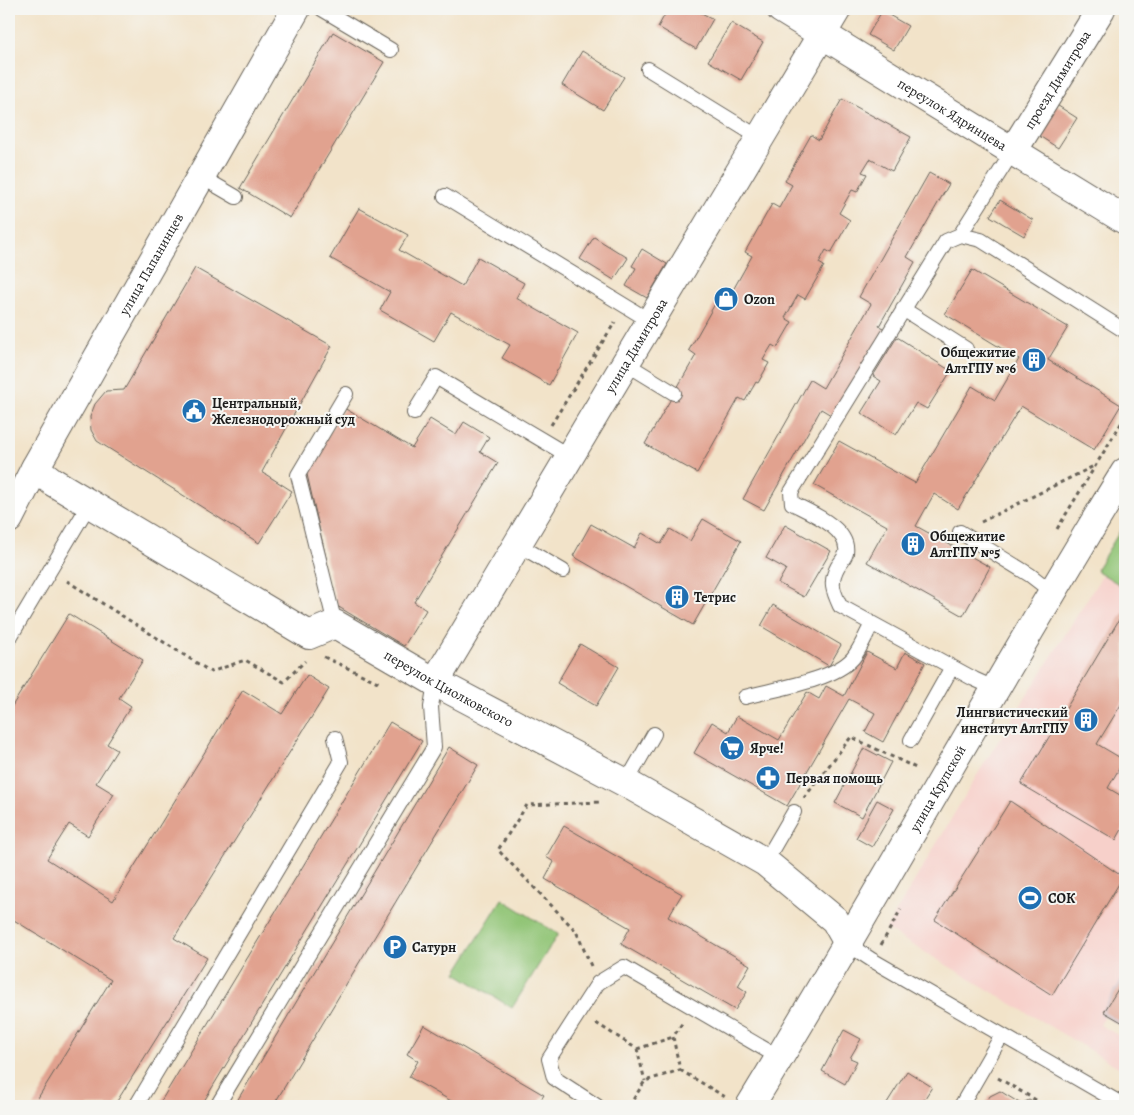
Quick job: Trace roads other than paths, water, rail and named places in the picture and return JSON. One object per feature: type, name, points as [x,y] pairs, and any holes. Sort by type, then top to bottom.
[{"type":"street","name":"улица Папанинцев","points":[[9,519],[35,468],[296,9]]},
{"type":"street","name":"переулок Ядринцева","points":[[781,9],[1125,220]]},
{"type":"street","name":"улица Димитрова","points":[[435,682],[837,9]]},
{"type":"street","name":"проезд Димитрова","points":[[1013,151],[1101,9]]},
{"type":"street","points":[[35,468],[309,635],[335,624]]},
{"type":"street","name":"улица Крупской","points":[[740,1103],[780,1058],[849,944],[1052,592],[1122,485]]},
{"type":"street","name":"переулок Циолковского","points":[[335,624],[435,682],[626,783],[765,862],[835,920],[849,944]]},
{"type":"lane","points":[[322,9],[391,50]]},
{"type":"lane","points":[[648,69],[760,138]]},
{"type":"lane","points":[[960,235],[1013,151]]},
{"type":"lane","points":[[200,176],[236,197]]},
{"type":"lane","points":[[445,196],[650,321]]},
{"type":"lane","points":[[996,689],[840,606],[831,588],[833,575],[846,554],[845,544],[832,524],[792,503],[791,492],[946,240],[960,235],[981,240],[1125,331]]},
{"type":"lane","points":[[903,309],[966,349]]},
{"type":"lane","points":[[625,363],[674,393]]},
{"type":"lane","points":[[414,414],[436,377],[569,456]]},
{"type":"lane","points":[[335,624],[298,475],[346,394]]},
{"type":"lane","points":[[9,639],[90,503]]},
{"type":"lane","points":[[960,532],[1030,575],[1052,592]]},
{"type":"lane","points":[[517,544],[563,571]]},
{"type":"lane","points":[[745,697],[822,676],[842,667],[854,657],[872,624]]},
{"type":"lane","points":[[911,740],[952,667]]},
{"type":"lane","points":[[217,1106],[434,747],[431,707],[435,682]]},
{"type":"lane","points":[[626,783],[654,734]]},
{"type":"lane","points":[[136,1106],[341,762],[335,738]]},
{"type":"lane","points":[[765,862],[794,812]]},
{"type":"lane","points":[[849,944],[872,960],[1125,1106]]},
{"type":"lane","points":[[597,1106],[554,1078],[549,1059],[598,983],[624,967],[780,1058]]},
{"type":"lane","points":[[961,1106],[1002,1035]]},
{"type":"place","name":"Ozon","points":[[726,299]]},
{"type":"place","name":"Общежитие АлтГПУ №6","points":[[1034,360]]},
{"type":"place","name":"Центральный, Железнодорожный суд","points":[[194,411]]},
{"type":"place","name":"Общежитие АлтГПУ №5","points":[[913,544]]},
{"type":"place","name":"Тетрис","points":[[677,597]]},
{"type":"place","name":"Лингвистический институт АлтГПУ","points":[[1086,720]]},
{"type":"place","name":"Ярче!","points":[[732,748]]},
{"type":"place","name":"Первая помощь","points":[[768,778]]},
{"type":"place","name":"СОК","points":[[1030,898]]},
{"type":"place","name":"Сатурн","points":[[395,947]]}]
